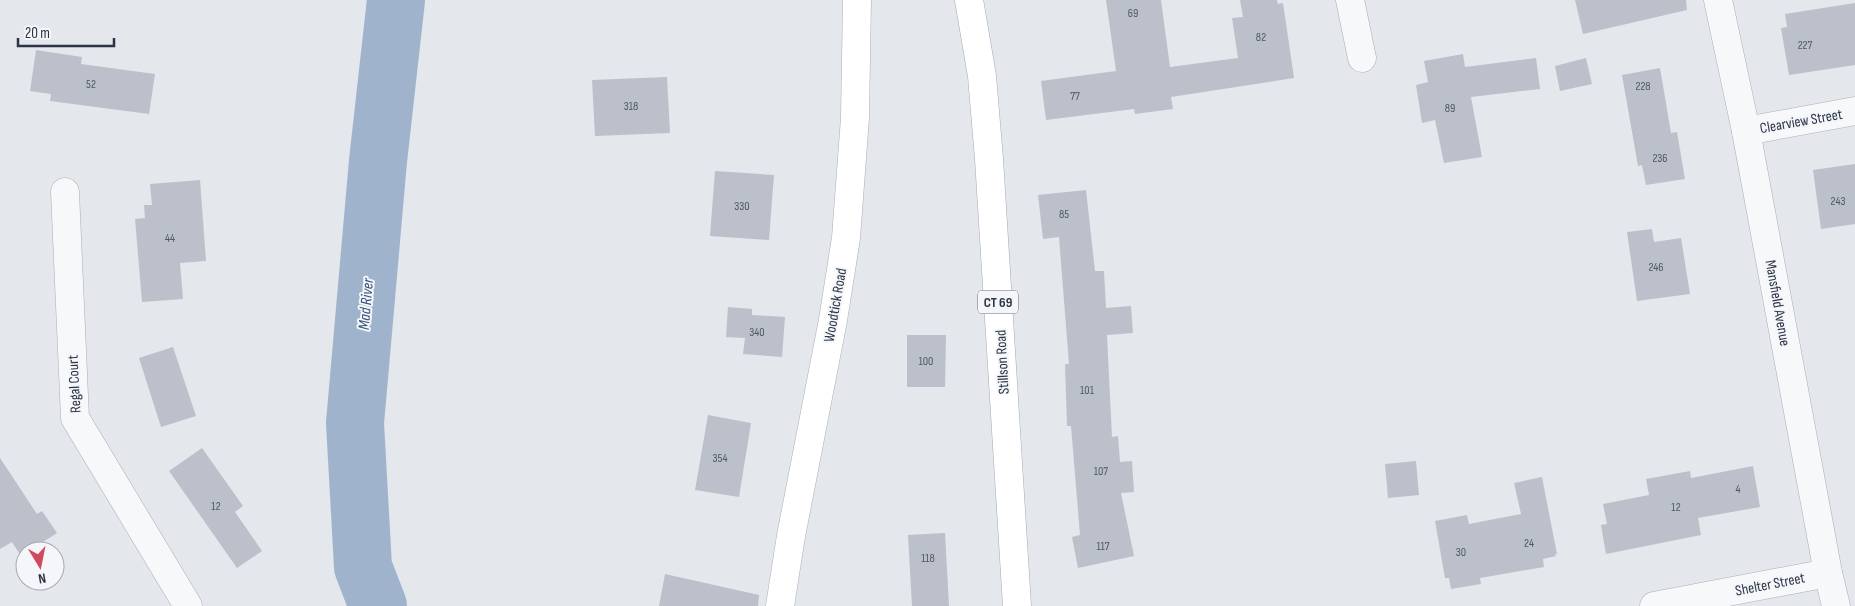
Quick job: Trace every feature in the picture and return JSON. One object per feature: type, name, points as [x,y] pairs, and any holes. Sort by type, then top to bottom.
[{"type":"main road","name":"Woodtick Road","points":[[780,606],[833,320],[846,238],[855,118],[857,0]]},
{"type":"main road","name":"Stillson Road","points":[[969,0],[982,76],[989,159],[1017,606]]},
{"type":"street","points":[[1350,0],[1362,58]]},
{"type":"street","name":"Mansfield Avenue","points":[[1718,0],[1746,131],[1828,572],[1836,606]]},
{"type":"street","name":"Clearview Street","points":[[1746,131],[1855,111]]},
{"type":"street","name":"Regal Court","points":[[65,192],[74,418],[188,606]]},
{"type":"street","name":"Shelter Street","points":[[1654,606],[1828,572]]},
{"type":"building","points":[[1106,0],[1161,0],[1170,67],[1238,58],[1232,18],[1243,17],[1240,0],[1277,0],[1278,4],[1283,3],[1294,78],[1171,97],[1173,109],[1135,114],[1134,109],[1046,120],[1041,81],[1116,71]]},
{"type":"building","points":[[1575,0],[1686,0],[1687,10],[1583,34]]},
{"type":"building","points":[[1855,3],[1855,65],[1789,75],[1781,28],[1787,27],[1785,14]]},
{"type":"building","points":[[36,50],[82,57],[81,64],[155,74],[149,114],[50,101],[51,94],[30,91]]},
{"type":"building","points":[[1463,54],[1465,67],[1536,58],[1540,89],[1471,97],[1482,157],[1444,163],[1435,120],[1422,123],[1416,85],[1428,82],[1424,61]]},
{"type":"building","points":[[1586,58],[1592,84],[1560,91],[1555,66]]},
{"type":"building","points":[[1660,68],[1671,133],[1677,132],[1685,179],[1646,185],[1642,165],[1638,166],[1622,75]]},
{"type":"building","points":[[667,77],[670,133],[595,136],[592,80]]},
{"type":"building","points":[[1855,164],[1855,224],[1821,229],[1813,170]]},
{"type":"building","points":[[715,171],[774,175],[769,240],[710,236]]},
{"type":"building","points":[[200,180],[206,261],[180,263],[183,299],[142,302],[135,219],[145,218],[144,205],[152,205],[150,184]]},
{"type":"building","points":[[1086,190],[1095,271],[1104,271],[1106,308],[1131,306],[1133,333],[1107,335],[1112,437],[1118,436],[1120,462],[1132,461],[1134,492],[1121,493],[1134,556],[1078,568],[1072,537],[1080,535],[1071,426],[1067,426],[1065,364],[1069,364],[1059,237],[1043,239],[1038,195]]},
{"type":"building","points":[[1652,229],[1654,242],[1681,238],[1690,294],[1637,301],[1627,232]]},
{"type":"building","points":[[728,307],[752,309],[752,315],[785,317],[782,357],[743,354],[745,338],[726,337]]},
{"type":"building","points":[[907,335],[946,335],[945,387],[907,387]]},
{"type":"building","points":[[173,347],[196,416],[161,427],[139,358]]},
{"type":"building","points":[[708,415],[751,423],[739,497],[695,490]]},
{"type":"building","points":[[202,448],[243,506],[235,512],[262,551],[237,568],[169,471]]},
{"type":"building","points":[[0,458],[37,514],[42,511],[57,533],[45,541],[15,541],[15,547],[12,542],[0,549]]},
{"type":"building","points":[[1416,461],[1419,495],[1388,498],[1385,464]]},
{"type":"building","points":[[1753,466],[1760,507],[1698,518],[1701,535],[1606,554],[1601,525],[1607,524],[1603,504],[1649,495],[1646,479],[1690,471],[1691,478]]},
{"type":"building","points":[[1542,477],[1556,556],[1543,559],[1544,567],[1480,578],[1481,584],[1451,589],[1449,578],[1445,578],[1435,521],[1467,515],[1469,524],[1521,514],[1514,483]]},
{"type":"building","points":[[945,533],[949,606],[912,606],[908,535]]},
{"type":"building","points":[[665,574],[759,595],[758,606],[659,606]]},
{"type":"waterway","name":"Mad River","points":[[378,606],[363,567],[355,423],[378,161],[396,0]]}]
